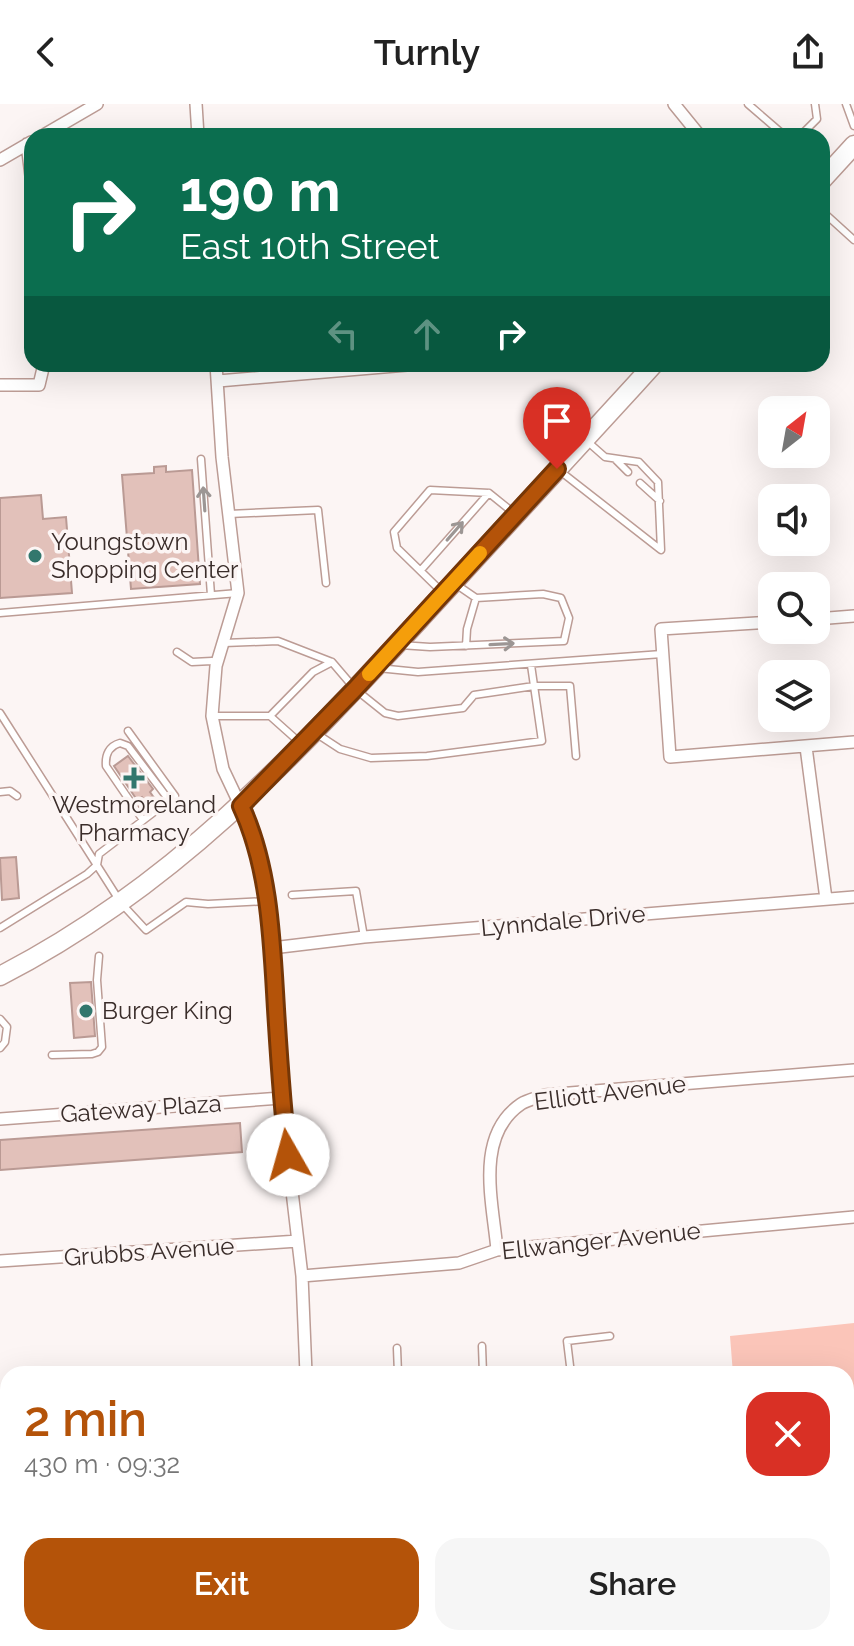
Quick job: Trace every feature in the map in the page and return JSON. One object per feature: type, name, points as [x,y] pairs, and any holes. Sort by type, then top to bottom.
[{"type":"main road","points":[[830,169],[854,145]]},
{"type":"main road","points":[[0,976],[54,948],[121,903],[209,835],[241,806],[375,668],[647,372]]},
{"type":"street","points":[[56,128],[97,104]]},
{"type":"street","points":[[196,104],[198,128]]},
{"type":"street","points":[[674,104],[694,128]]},
{"type":"street","points":[[0,160],[24,146]]},
{"type":"street","points":[[0,385],[39,385],[42,372]]},
{"type":"street","points":[[217,372],[238,593],[216,666],[212,716],[223,769],[249,824],[267,901],[281,1098],[302,1276],[306,1366]]},
{"type":"street","points":[[218,381],[324,372]]},
{"type":"street","points":[[830,618],[854,616]]},
{"type":"street","points":[[758,623],[661,629],[670,757],[854,742]]},
{"type":"street","points":[[806,747],[826,899]]},
{"type":"street","name":"Lynndale Drive","points":[[272,948],[364,937],[854,897]]},
{"type":"street","name":"Elliott Avenue","points":[[497,1250],[491,1151],[501,1126],[521,1103],[545,1095],[854,1070]]},
{"type":"street","name":"Gateway Plaza","points":[[0,1119],[281,1098]]},
{"type":"street","name":"Ellwanger Avenue","points":[[302,1276],[459,1263],[497,1250],[854,1217]]},
{"type":"street","name":"Grubbs Avenue","points":[[0,1261],[298,1241]]},
{"type":"lane","points":[[748,104],[776,128]]},
{"type":"lane","points":[[808,128],[817,119],[815,104]]},
{"type":"lane","points":[[846,104],[854,126]]},
{"type":"lane","points":[[830,218],[854,240]]},
{"type":"lane","points":[[847,234],[854,227]]},
{"type":"lane","points":[[557,469],[661,550],[658,482],[639,462],[605,457],[585,439]]},
{"type":"lane","points":[[201,459],[211,595]]},
{"type":"lane","points":[[615,459],[628,472]]},
{"type":"lane","points":[[640,483],[660,501]]},
{"type":"lane","points":[[396,644],[430,647],[564,641],[569,618],[561,598],[543,594],[476,598],[448,588],[421,570],[397,548],[394,532],[430,490],[489,493],[516,514]]},
{"type":"lane","points":[[421,570],[489,493]]},
{"type":"lane","points":[[229,514],[318,510],[326,583]]},
{"type":"lane","points":[[0,613],[238,593]]},
{"type":"lane","points":[[466,646],[467,629],[476,598]]},
{"type":"lane","points":[[223,643],[278,641],[332,662],[355,689],[385,713],[398,716],[463,708],[474,695],[534,686],[570,686],[576,756]]},
{"type":"lane","points":[[177,652],[192,662],[212,661],[216,666]]},
{"type":"lane","points":[[375,668],[418,672],[662,654]]},
{"type":"lane","points":[[270,716],[313,672],[332,662]]},
{"type":"lane","points":[[212,716],[270,716],[308,738],[371,758],[427,756],[542,741],[531,665]]},
{"type":"lane","points":[[0,713],[121,903],[146,930],[186,902],[267,901]]},
{"type":"lane","points":[[0,928],[47,901],[97,865],[99,854],[175,796],[128,731]]},
{"type":"lane","points":[[143,820],[106,766],[111,748],[120,743],[128,746],[169,800]]},
{"type":"lane","points":[[0,792],[10,791],[17,796]]},
{"type":"lane","points":[[292,895],[356,891],[364,937]]},
{"type":"lane","points":[[52,1055],[92,1054],[102,1047],[97,980],[99,956]]},
{"type":"lane","points":[[0,1019],[7,1027],[5,1042],[0,1048]]},
{"type":"lane","points":[[570,1366],[567,1341],[610,1336]]},
{"type":"lane","points":[[482,1346],[483,1366]]},
{"type":"lane","points":[[397,1348],[398,1366]]},
{"type":"shaded area","points":[[854,1323],[854,1366],[732,1366],[730,1336]]},
{"type":"building","points":[[166,466],[166,472],[192,470],[200,584],[131,589],[122,475],[154,473],[154,467]]},
{"type":"building","name":"Youngstown Shopping Center","points":[[41,495],[43,519],[66,517],[72,593],[0,598],[0,498]]},
{"type":"building","name":"Westmoreland Pharmacy","points":[[128,756],[153,789],[150,792],[157,802],[150,808],[142,797],[137,800],[114,766]]},
{"type":"building","points":[[16,857],[19,898],[2,900],[0,858]]},
{"type":"building","name":"Burger King","points":[[91,982],[95,1036],[74,1038],[70,983]]},
{"type":"building","points":[[240,1123],[242,1152],[0,1170],[0,1140]]},
{"type":"slow traffic","points":[[369,674],[480,553]]},
{"type":"place","name":"Youngstown Shopping Center","points":[[35,556]]},
{"type":"place","name":"Westmoreland Pharmacy","points":[[134,778]]},
{"type":"place","name":"Burger King","points":[[86,1011]]},
{"type":"route","points":[[288,1155],[267,901],[249,824],[241,806],[355,689],[557,469]]}]
